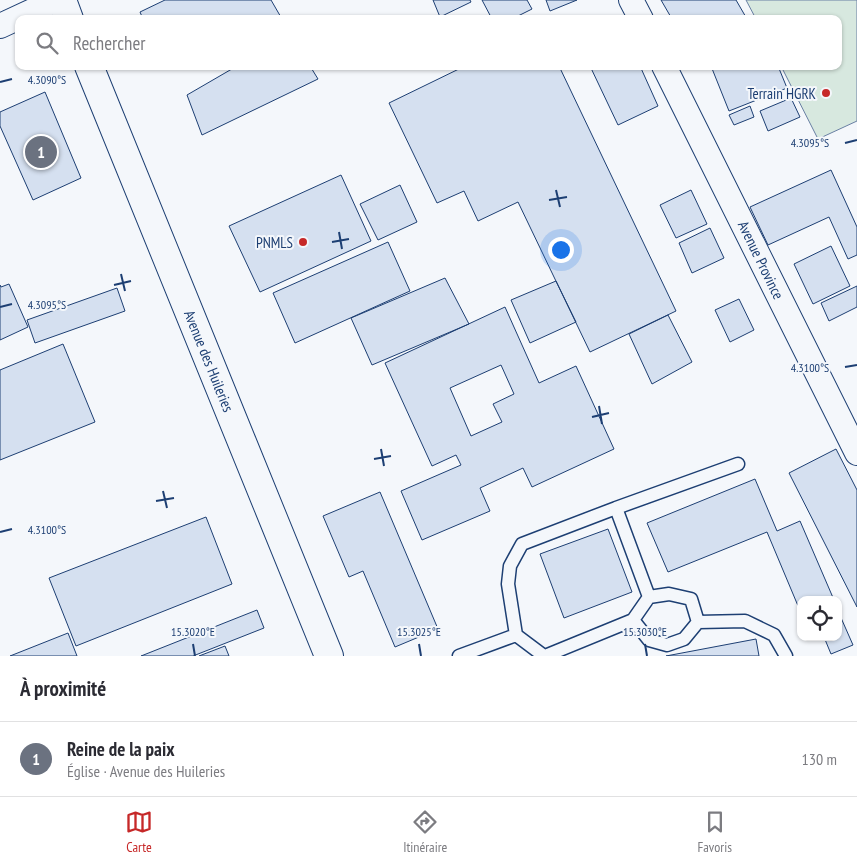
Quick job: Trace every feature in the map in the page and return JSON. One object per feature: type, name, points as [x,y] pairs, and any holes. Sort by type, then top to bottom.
[{"type":"main road","points":[[62,0],[68,15]]},
{"type":"main road","name":"Avenue des Huileries","points":[[91,70],[329,656]]},
{"type":"street","points":[[24,15],[56,0]]},
{"type":"street","points":[[631,0],[639,15]]},
{"type":"street","points":[[0,26],[15,19]]},
{"type":"street","name":"Avenue Province","points":[[666,70],[857,453]]},
{"type":"lane","points":[[698,622],[691,599],[669,594],[649,597],[633,620],[545,656],[516,635],[508,584],[510,566],[522,544],[738,464]]},
{"type":"lane","points":[[616,508],[649,597]]},
{"type":"lane","points":[[633,620],[649,640],[667,645],[684,639],[698,622],[745,621],[774,634],[786,656]]},
{"type":"lane","points":[[459,656],[516,635]]},
{"type":"shaded area","name":"Terrain HGRK","points":[[746,0],[857,0],[857,121],[818,139],[783,70],[842,70],[842,15],[754,15]]},
{"type":"building","points":[[165,0],[271,0],[280,15],[141,15],[140,12]]},
{"type":"building","points":[[433,0],[470,0],[471,2],[444,15],[439,15]]},
{"type":"building","points":[[482,0],[527,0],[532,9],[520,15],[490,15]]},
{"type":"building","points":[[546,0],[577,0],[550,11]]},
{"type":"building","points":[[661,0],[736,0],[745,15],[670,15]]},
{"type":"building","points":[[230,70],[312,70],[318,79],[202,135],[187,95]]},
{"type":"building","points":[[457,70],[561,70],[676,311],[590,352],[518,202],[478,221],[464,191],[437,203],[389,103]]},
{"type":"building","points":[[592,70],[642,70],[658,106],[618,125]]},
{"type":"building","points":[[713,70],[780,70],[787,88],[729,111]]},
{"type":"building","points":[[45,92],[81,178],[33,200],[0,126],[0,112]]},
{"type":"building","points":[[791,98],[800,117],[768,131],[760,111]]},
{"type":"building","points":[[750,106],[754,117],[734,125],[729,115]]},
{"type":"building","points":[[831,170],[857,227],[857,255],[848,259],[829,217],[768,245],[750,207]]},
{"type":"building","points":[[341,175],[371,241],[260,292],[229,226]]},
{"type":"building","points":[[400,185],[417,222],[378,240],[360,204]]},
{"type":"building","points":[[691,190],[707,224],[676,238],[660,205]]},
{"type":"building","points":[[710,228],[724,258],[692,273],[679,243]]},
{"type":"building","points":[[388,242],[410,291],[295,343],[273,293]]},
{"type":"building","points":[[831,246],[850,286],[813,304],[794,264]]},
{"type":"building","points":[[445,278],[469,324],[372,365],[351,318]]},
{"type":"building","points":[[556,281],[576,322],[530,343],[511,300]]},
{"type":"building","points":[[9,284],[28,327],[0,340],[0,285],[1,287]]},
{"type":"building","points":[[857,286],[857,307],[829,321],[821,303]]},
{"type":"building","points":[[117,288],[125,311],[35,343],[27,320]]},
{"type":"building","points":[[739,299],[754,330],[730,342],[715,310]]},
{"type":"building","points":[[505,307],[539,383],[576,366],[614,449],[532,487],[523,468],[480,488],[490,511],[422,540],[401,491],[461,465],[456,455],[432,466],[385,363]],"holes":[[[501,365],[514,394],[493,404],[502,422],[471,436],[450,388]]]},
{"type":"building","points":[[668,315],[692,362],[652,384],[629,334]]},
{"type":"building","points":[[63,344],[95,422],[0,460],[0,370]]},
{"type":"building","points":[[836,449],[857,490],[857,607],[789,473]]},
{"type":"building","points":[[755,479],[777,531],[800,521],[832,596],[797,596],[797,603],[767,532],[668,572],[647,523]]},
{"type":"building","points":[[380,492],[438,629],[395,647],[363,571],[349,577],[323,516]]},
{"type":"building","points":[[206,517],[232,584],[76,646],[49,578]]},
{"type":"building","points":[[608,529],[632,592],[564,618],[540,554]]},
{"type":"building","points":[[257,610],[264,628],[193,656],[141,656]]},
{"type":"building","points":[[842,620],[853,645],[831,654],[826,641],[842,641]]},
{"type":"building","points":[[68,633],[77,656],[10,656]]},
{"type":"building","points":[[756,639],[759,656],[666,656]]},
{"type":"building","points":[[225,646],[229,656],[199,656]]},
{"type":"place","name":"Terrain HGRK","points":[[826,93]]},
{"type":"place","name":"Reine de la paix","points":[[41,152]]},
{"type":"place","name":"PNMLS","points":[[303,242]]}]
